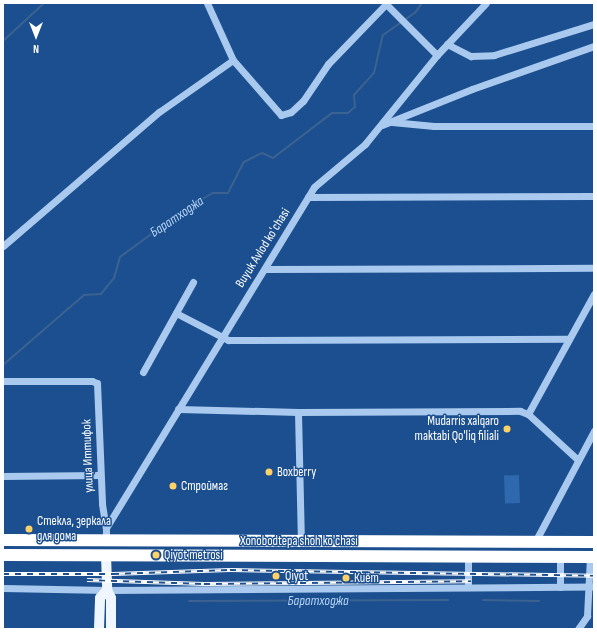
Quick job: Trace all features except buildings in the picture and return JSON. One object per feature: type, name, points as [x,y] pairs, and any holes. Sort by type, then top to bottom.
[{"type":"highway","name":"Xonobodtepa shoh ko'chasi","points":[[3,540],[106,534],[301,540],[594,542]]},
{"type":"highway","points":[[106,534],[106,555]]},
{"type":"highway","points":[[399,541],[399,556]]},
{"type":"highway","name":"Xonobodtepa shoh ko'chasi","points":[[3,555],[592,556]]},
{"type":"main road","points":[[106,555],[107,590],[111,598],[111,629]]},
{"type":"main road","points":[[100,629],[100,598],[107,590]]},
{"type":"street","points":[[207,3],[233,60],[277,112],[286,114],[303,101],[328,64],[387,4],[436,55]]},
{"type":"street","name":"Buyuk Avlod koʻchasi","points":[[106,534],[178,409],[314,187],[365,144],[382,125],[436,55],[486,3]]},
{"type":"street","points":[[447,44],[471,56],[494,55],[594,24]]},
{"type":"street","points":[[382,125],[472,89],[594,46]]},
{"type":"street","points":[[3,246],[160,112],[233,60]]},
{"type":"street","points":[[392,122],[434,126],[594,126]]},
{"type":"street","points":[[308,197],[594,196]]},
{"type":"street","points":[[265,269],[594,268]]},
{"type":"street","points":[[143,372],[193,282]]},
{"type":"street","points":[[528,414],[594,294]]},
{"type":"street","points":[[176,313],[221,338],[228,340],[569,339]]},
{"type":"street","name":"улица Иттифок","points":[[3,381],[92,381],[97,383],[100,475],[106,534]]},
{"type":"street","points":[[178,409],[298,412],[520,411],[528,414],[578,460]]},
{"type":"street","points":[[298,412],[301,540]]},
{"type":"street","points":[[536,542],[594,431]]},
{"type":"street","points":[[3,476],[100,475]]},
{"type":"street","points":[[468,556],[468,588]]},
{"type":"street","points":[[578,629],[587,616],[592,587],[592,556]]},
{"type":"street","points":[[560,557],[560,587]]},
{"type":"street","points":[[3,588],[107,590],[592,587]]},
{"type":"shaded area","points":[[519,475],[520,503],[505,504],[504,476]]},
{"type":"waterway","points":[[3,41],[44,3]]},
{"type":"waterway","name":"Баратходжа","points":[[3,365],[84,295],[101,294],[114,278],[120,257],[185,209],[213,193],[228,193],[244,162],[262,153],[273,158],[332,113],[348,113],[355,107],[354,95],[374,73],[383,35],[415,13],[422,3]]},
{"type":"waterway","name":"Баратходжа","points":[[189,601],[448,600]]},
{"type":"waterway","name":"Баратходжа","points":[[483,600],[539,601]]},
{"type":"railway","points":[[3,574],[113,574],[230,570],[594,576]]},
{"type":"railway","points":[[87,580],[204,584],[471,581]]},
{"type":"place","name":"Mudarris xalqaro maktabi Qo'liq filiali","points":[[507,429]]},
{"type":"place","name":"Boxberry","points":[[269,472]]},
{"type":"place","name":"Строймаг","points":[[173,486]]},
{"type":"place","name":"Стекла, зеркала для дома","points":[[29,529]]},
{"type":"place","name":"Qiyot metrosi","points":[[156,555]]},
{"type":"place","name":"Qiyot","points":[[276,576]]},
{"type":"place","name":"Киёт","points":[[346,578]]}]
